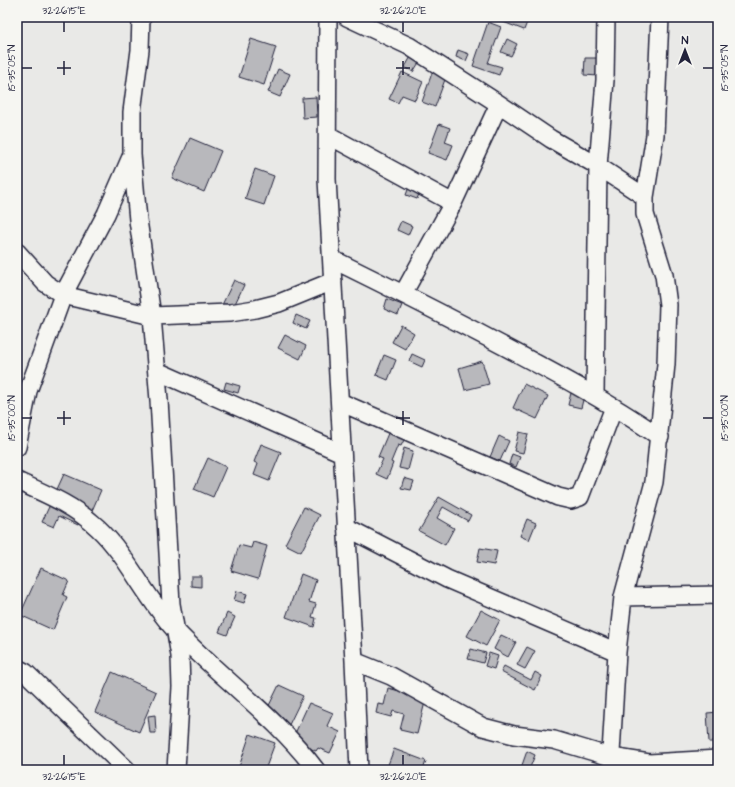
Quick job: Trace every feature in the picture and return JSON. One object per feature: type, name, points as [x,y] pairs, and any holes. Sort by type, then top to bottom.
[{"type":"street","points":[[141,17],[140,50],[132,112],[132,155],[138,220],[152,316],[171,604],[180,656],[181,686],[176,770]]},
{"type":"street","points":[[328,17],[327,179],[359,770]]},
{"type":"street","points":[[347,17],[409,46],[551,139],[598,166],[645,197]]},
{"type":"street","points":[[595,394],[598,166],[605,80],[606,17]]},
{"type":"street","points":[[611,763],[617,652],[623,597],[654,482],[660,437],[666,364],[668,305],[664,275],[645,214],[645,197],[655,135],[660,17]]},
{"type":"street","points":[[403,294],[453,203],[499,104]]},
{"type":"street","points":[[328,135],[453,203]]},
{"type":"street","points":[[17,447],[28,391],[63,295],[106,214],[132,155]]},
{"type":"street","points":[[17,252],[46,283],[63,295],[152,316],[230,313],[255,309],[279,303],[333,281]]},
{"type":"street","points":[[332,259],[403,294],[595,394],[660,437]]},
{"type":"street","points":[[156,371],[342,453]]},
{"type":"street","points":[[340,402],[558,497],[571,500],[580,497],[614,407]]},
{"type":"street","points":[[17,481],[49,495],[74,510],[98,528],[176,631],[275,724],[316,770]]},
{"type":"street","points":[[346,527],[448,579],[617,652]]},
{"type":"street","points":[[623,597],[718,595]]},
{"type":"street","points":[[354,661],[391,676],[483,727],[514,735],[554,740],[611,763],[649,763],[718,759]]},
{"type":"street","points":[[17,668],[24,672],[127,770]]},
{"type":"building","points":[[500,17],[529,17],[524,30],[498,20]]},
{"type":"building","points":[[488,22],[501,27],[488,63],[502,67],[499,75],[473,66]]},
{"type":"building","points":[[251,39],[276,47],[264,85],[239,77]]},
{"type":"building","points":[[507,39],[517,44],[511,56],[501,52]]},
{"type":"building","points":[[458,50],[469,54],[466,61],[456,57]]},
{"type":"building","points":[[413,53],[422,58],[413,72],[405,67]]},
{"type":"building","points":[[585,58],[599,58],[598,76],[584,75]]},
{"type":"building","points":[[278,69],[290,74],[280,97],[268,92]]},
{"type":"building","points":[[433,70],[447,74],[435,107],[422,102]]},
{"type":"building","points":[[402,72],[423,82],[415,100],[402,95],[398,103],[389,99]]},
{"type":"building","points":[[316,97],[317,117],[303,118],[302,98]]},
{"type":"building","points":[[439,124],[450,128],[445,142],[453,145],[447,160],[428,153]]},
{"type":"building","points":[[190,138],[221,151],[204,192],[172,178]]},
{"type":"building","points":[[255,169],[274,176],[264,205],[245,199]]},
{"type":"building","points":[[410,184],[421,189],[417,199],[406,195]]},
{"type":"building","points":[[401,221],[412,226],[408,235],[397,230]]},
{"type":"building","points":[[234,280],[244,285],[232,310],[222,305]]},
{"type":"building","points":[[387,299],[402,305],[398,315],[384,309]]},
{"type":"building","points":[[296,315],[310,321],[306,329],[293,323]]},
{"type":"building","points":[[401,325],[414,333],[405,349],[392,342]]},
{"type":"building","points":[[285,335],[306,346],[300,359],[278,348]]},
{"type":"building","points":[[412,354],[425,360],[422,367],[409,361]]},
{"type":"building","points":[[384,355],[396,360],[388,380],[376,375]]},
{"type":"building","points":[[482,361],[489,384],[465,390],[459,368]]},
{"type":"building","points":[[226,382],[240,386],[238,393],[224,389]]},
{"type":"building","points":[[524,384],[548,396],[537,419],[513,408]]},
{"type":"building","points":[[572,389],[585,392],[581,408],[568,405]]},
{"type":"building","points":[[389,431],[405,438],[401,446],[398,445],[391,462],[393,463],[387,479],[376,474],[383,459],[378,457]]},
{"type":"building","points":[[519,432],[528,434],[523,453],[514,451]]},
{"type":"building","points":[[499,436],[509,441],[500,461],[490,457]]},
{"type":"building","points":[[261,444],[281,452],[269,481],[254,475],[258,464],[254,462]]},
{"type":"building","points":[[404,448],[413,451],[408,470],[399,468]]},
{"type":"building","points":[[512,454],[520,457],[516,467],[509,464]]},
{"type":"building","points":[[208,458],[226,467],[213,497],[194,489]]},
{"type":"building","points":[[64,474],[101,490],[91,513],[84,510],[78,525],[59,516],[54,527],[42,522]]},
{"type":"building","points":[[404,478],[414,481],[411,490],[401,488]]},
{"type":"building","points":[[439,497],[471,515],[468,521],[443,507],[437,518],[454,528],[445,545],[419,531]]},
{"type":"building","points":[[304,507],[320,515],[301,552],[285,544]]},
{"type":"building","points":[[527,519],[536,523],[529,540],[520,536]]},
{"type":"building","points":[[253,542],[267,546],[258,579],[231,571],[239,545],[251,548]]},
{"type":"building","points":[[480,548],[497,551],[494,565],[477,562]]},
{"type":"building","points":[[41,568],[69,581],[63,595],[67,597],[53,630],[20,615]]},
{"type":"building","points":[[301,574],[316,580],[309,602],[316,604],[312,617],[316,618],[314,627],[286,617]]},
{"type":"building","points":[[191,576],[201,576],[201,587],[191,586]]},
{"type":"building","points":[[237,591],[247,594],[244,603],[234,600]]},
{"type":"building","points":[[481,610],[500,620],[486,646],[467,636]]},
{"type":"building","points":[[227,613],[235,617],[227,635],[219,632]]},
{"type":"building","points":[[501,635],[516,642],[508,657],[494,649]]},
{"type":"building","points":[[527,647],[535,651],[525,669],[517,665]]},
{"type":"building","points":[[471,649],[486,653],[483,663],[468,659]]},
{"type":"building","points":[[489,653],[498,656],[494,669],[485,666]]},
{"type":"building","points":[[504,666],[531,680],[535,672],[542,676],[535,690],[501,672]]},
{"type":"building","points":[[112,672],[156,692],[139,732],[95,712]]},
{"type":"building","points":[[279,685],[303,696],[284,735],[260,724]]},
{"type":"building","points":[[388,688],[426,698],[417,734],[400,730],[404,714],[393,711],[391,717],[376,713],[378,704],[384,705]]},
{"type":"building","points":[[309,703],[333,713],[327,726],[340,732],[330,753],[318,748],[316,751],[292,740]]},
{"type":"building","points":[[718,712],[717,748],[716,742],[709,742],[707,713]]},
{"type":"building","points":[[155,715],[156,733],[150,733],[148,716]]},
{"type":"building","points":[[250,734],[275,743],[265,770],[238,770]]},
{"type":"building","points":[[394,749],[426,761],[423,770],[386,770]]},
{"type":"building","points":[[527,751],[535,755],[529,770],[521,768]]}]
